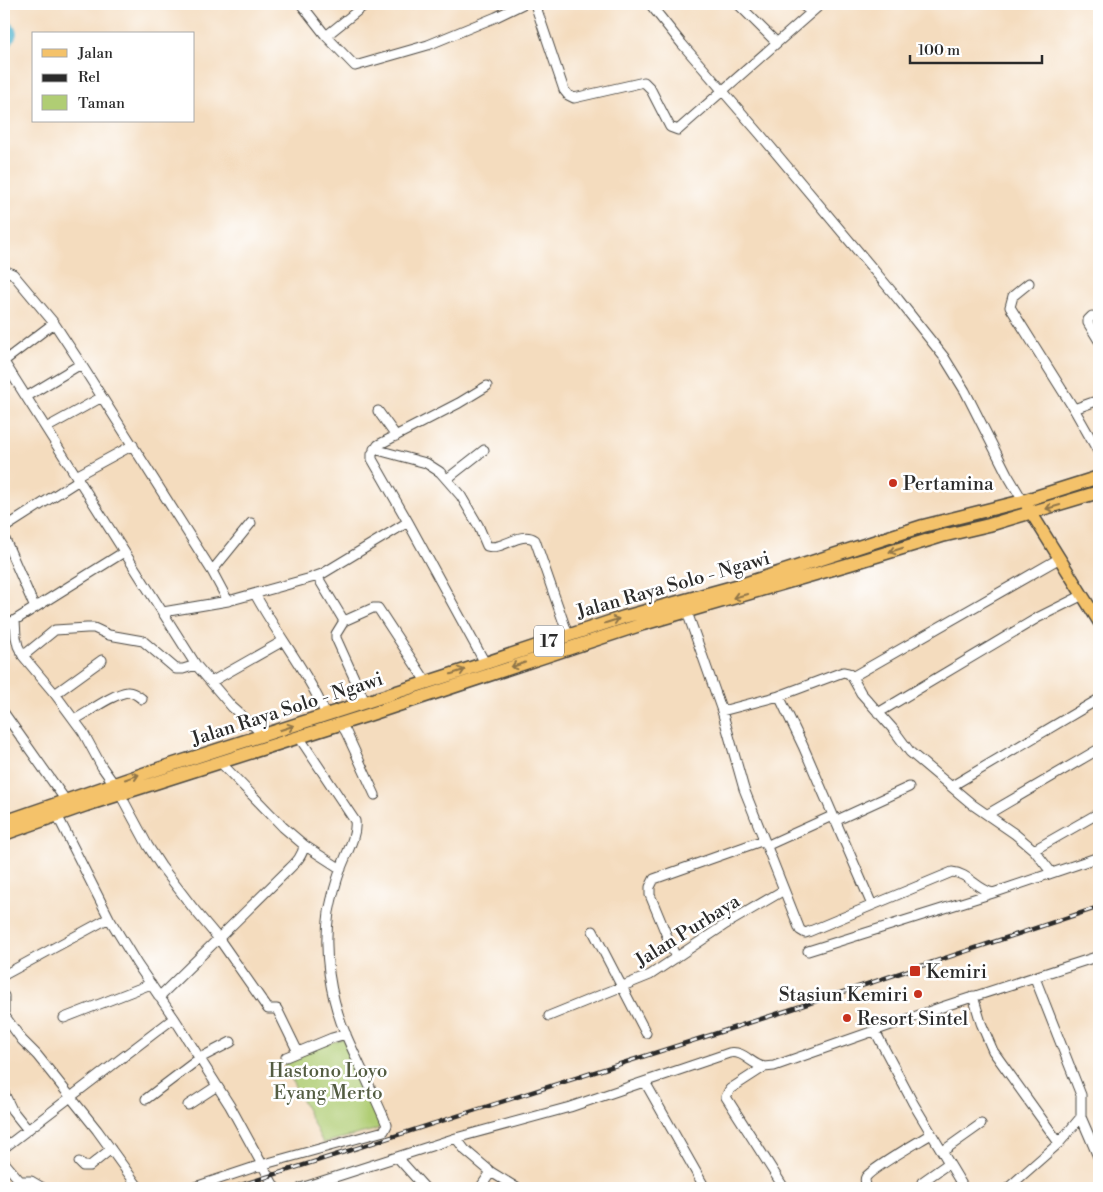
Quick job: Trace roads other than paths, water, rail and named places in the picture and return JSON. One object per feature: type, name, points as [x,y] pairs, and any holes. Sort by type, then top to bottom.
[{"type":"highway","name":"Jalan Raya Solo - Ngawi","points":[[4,822],[54,810],[264,735],[624,617],[756,580],[923,526],[1024,501],[1099,477]]},
{"type":"highway","name":"Jalan Raya Solo - Ngawi","points":[[117,789],[220,762],[582,644],[687,612],[942,536],[1032,513],[1099,492]]},
{"type":"highway","name":"Jalan Raya Solo - Ngawi","points":[[4,834],[54,810]]},
{"type":"main road","points":[[1024,501],[1099,622]]},
{"type":"street","points":[[300,4],[326,36],[355,66],[428,45],[523,4]]},
{"type":"street","points":[[326,36],[366,4]]},
{"type":"street","points":[[535,4],[564,90],[568,95],[574,98],[644,82],[650,88],[670,127],[675,130],[678,130],[821,4]]},
{"type":"street","points":[[650,4],[898,299],[944,357],[968,397],[1007,474],[1024,501]]},
{"type":"street","points":[[738,4],[776,42]]},
{"type":"street","points":[[801,4],[811,12]]},
{"type":"street","points":[[4,270],[13,274],[54,323],[212,571],[228,601]]},
{"type":"street","points":[[1029,282],[1013,296],[1010,307],[1074,409],[1099,453]]},
{"type":"street","points":[[1092,316],[1088,322],[1099,341]]},
{"type":"street","points":[[54,323],[4,362],[196,665],[232,707],[264,735]]},
{"type":"street","points":[[26,396],[81,364]]},
{"type":"street","points":[[485,663],[372,459],[374,450],[378,445],[460,403],[487,386]]},
{"type":"street","points":[[46,428],[102,397]]},
{"type":"street","points":[[1074,409],[1099,400]]},
{"type":"street","points":[[378,411],[396,436]]},
{"type":"street","points":[[4,528],[78,478],[133,445]]},
{"type":"street","points":[[374,450],[426,463],[447,479],[470,510],[487,546],[498,546],[525,537],[535,540],[568,635]]},
{"type":"street","points":[[447,479],[484,450]]},
{"type":"street","points":[[163,612],[228,601],[317,576],[408,522]]},
{"type":"street","points":[[212,571],[251,523]]},
{"type":"street","points":[[4,537],[35,608]]},
{"type":"street","points":[[4,628],[124,552]]},
{"type":"street","points":[[852,677],[1060,558]]},
{"type":"street","points":[[317,576],[344,621]]},
{"type":"street","points":[[255,594],[270,622],[308,681],[326,715]]},
{"type":"street","points":[[878,713],[1022,626],[1083,595]]},
{"type":"street","points":[[365,702],[336,638],[336,634],[344,621],[372,608],[378,608],[427,682]]},
{"type":"street","points":[[687,612],[722,711],[744,788],[799,928],[805,933],[952,872],[961,873],[986,891],[993,893]]},
{"type":"street","points":[[15,620],[16,637],[23,656],[55,694],[83,732],[161,866],[219,939],[268,1009],[276,1009],[298,1052]]},
{"type":"street","points":[[23,656],[55,630],[94,628],[109,635],[143,641],[176,669],[196,665]]},
{"type":"street","points":[[211,682],[283,641]]},
{"type":"street","points":[[55,694],[102,660]]},
{"type":"street","points":[[722,711],[780,696],[844,672],[848,673],[861,693],[893,728],[910,752],[968,801],[1015,834],[1034,850],[1051,872]]},
{"type":"street","points":[[74,720],[128,692],[134,693],[142,699]]},
{"type":"street","points":[[780,696],[872,905]]},
{"type":"street","points":[[952,786],[1099,699]]},
{"type":"street","points":[[4,713],[69,805]]},
{"type":"street","points":[[341,724],[375,795]]},
{"type":"street","points":[[192,1188],[261,1165],[384,1131],[387,1125],[346,1034],[336,1006],[328,948],[329,914],[341,869],[353,835],[355,821],[299,737]]},
{"type":"street","points":[[988,814],[1099,749]]},
{"type":"street","points":[[220,762],[283,827],[341,869]]},
{"type":"street","points":[[676,958],[650,896],[650,887],[654,879],[765,843],[834,818],[909,787]]},
{"type":"street","points":[[54,810],[109,918],[150,984],[200,1058],[275,1188]]},
{"type":"street","points":[[1034,850],[1099,813]]},
{"type":"street","points":[[160,997],[300,858],[304,844]]},
{"type":"street","points":[[808,950],[993,893],[1099,857]]},
{"type":"street","name":"Jalan Purbaya","points":[[549,1016],[650,975],[726,924],[784,890]]},
{"type":"street","points":[[4,975],[109,918]]},
{"type":"street","points":[[593,931],[646,1033]]},
{"type":"street","points":[[301,1188],[456,1138],[570,1107],[733,1052],[740,1053],[754,1064],[764,1067],[774,1066],[973,996],[1035,978],[1099,956]]},
{"type":"street","points":[[1035,978],[1081,1095],[1081,1117],[1099,1158]]},
{"type":"street","points":[[64,1018],[150,984]]},
{"type":"street","points":[[4,996],[4,1014],[22,1040],[37,1054],[112,1149],[139,1188]]},
{"type":"street","points":[[973,996],[981,1023],[993,1051],[1059,1143]]},
{"type":"street","points":[[4,1148],[174,1018]]},
{"type":"street","points":[[875,1030],[903,1085],[964,1188]]},
{"type":"street","points":[[286,1057],[346,1034]]},
{"type":"street","points":[[146,1099],[200,1058],[231,1042]]},
{"type":"street","points":[[764,1067],[730,1088],[726,1098],[784,1188]]},
{"type":"street","points":[[645,1082],[705,1188]]},
{"type":"street","points":[[188,1105],[217,1086]]},
{"type":"street","points":[[4,1093],[12,1110],[28,1130]]},
{"type":"street","points":[[1008,1188],[1059,1143],[1081,1117]]},
{"type":"street","points":[[943,1151],[982,1124]]},
{"type":"street","points":[[867,1188],[865,1183],[866,1177],[931,1134]]},
{"type":"street","points":[[456,1138],[465,1150],[491,1172],[517,1188]]},
{"type":"street","points":[[79,1162],[83,1166],[90,1166],[112,1149]]},
{"type":"street","points":[[398,1158],[425,1188]]},
{"type":"street","points":[[4,1162],[20,1181],[31,1181],[43,1188]]},
{"type":"street","points":[[922,1182],[949,1163]]},
{"type":"street","points":[[480,1188],[491,1172]]},
{"type":"waterway","points":[[4,25],[9,33],[4,43]]},
{"type":"railway","points":[[232,1188],[789,1010],[1099,907]]},
{"type":"place","name":"Pertamina","points":[[893,483]]},
{"type":"place","name":"Kemiri","points":[[915,971]]},
{"type":"place","name":"Stasiun Kemiri","points":[[918,994]]},
{"type":"place","name":"Resort Sintel","points":[[847,1018]]},
{"type":"park label","name":"Hastono Loyo Eyang Merto","points":[[328,1081]]}]
